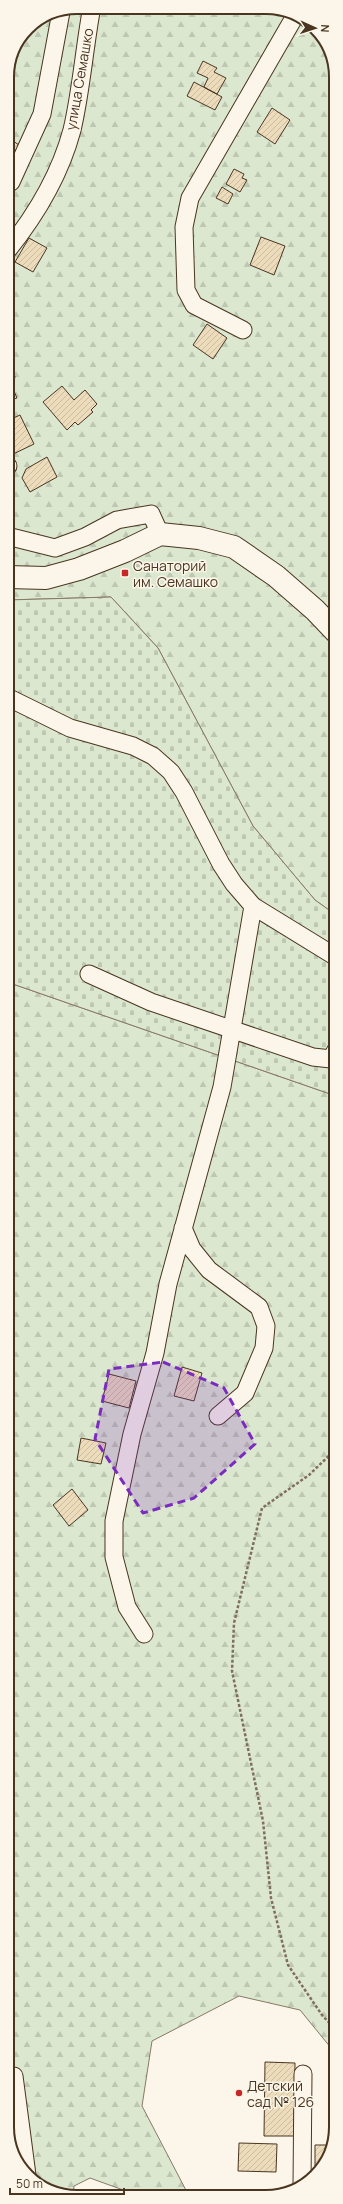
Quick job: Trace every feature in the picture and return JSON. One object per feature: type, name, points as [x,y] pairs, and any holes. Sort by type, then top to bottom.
[{"type":"highway","points":[[14,577],[46,578],[79,569],[125,551],[160,534],[199,538],[234,547],[276,576],[315,610],[329,625]]},
{"type":"street","name":"улица Семашко","points":[[14,241],[24,229],[50,188],[72,130],[91,14]]},
{"type":"street","points":[[14,175],[42,114],[60,17]]},
{"type":"street","points":[[243,330],[194,305],[186,290],[184,227],[190,198],[292,20]]},
{"type":"street","points":[[14,538],[54,548],[85,537],[117,520],[151,514],[160,534]]},
{"type":"street","points":[[14,700],[70,728],[133,746],[157,760],[171,772],[184,792],[221,864],[234,884],[253,906],[329,953]]},
{"type":"street","points":[[144,1634],[127,1607],[114,1557],[114,1521],[132,1434],[155,1353],[168,1284],[222,1087],[253,906]]},
{"type":"street","points":[[89,974],[150,1002],[232,1028],[313,1057],[329,1058]]},
{"type":"street","points":[[183,1228],[192,1249],[209,1270],[259,1307],[266,1326],[264,1348],[245,1393],[218,1416]]},
{"type":"street","points":[[302,2178],[303,2074]]},
{"type":"street","points":[[14,2076],[25,2163]]},
{"type":"path","points":[[329,1456],[309,1475],[262,1508],[234,1623],[232,1671],[262,1821],[271,1898],[288,1965],[322,2015],[329,2022]]},
{"type":"highlighted area","points":[[163,1362],[224,1388],[255,1444],[194,1498],[143,1513],[95,1439],[109,1369]]},
{"type":"green space","points":[[266,14],[282,16],[295,22],[295,48],[321,48],[328,65],[329,73],[329,910],[315,900],[253,826],[158,648],[111,597],[14,600],[15,65],[19,53],[32,32],[53,19],[65,15]]},
{"type":"green space","points":[[111,597],[158,648],[253,826],[315,900],[329,910],[329,1094],[14,984],[14,600]]},
{"type":"green space","points":[[14,984],[329,1094],[329,2045],[300,2010],[239,1996],[152,2041],[142,2106],[186,2190],[123,2190],[90,2178],[74,2186],[74,2190],[57,2187],[45,2182],[35,2174],[25,2162],[19,2151],[14,2131]]},
{"type":"building","points":[[203,61],[217,68],[214,72],[226,78],[217,94],[204,87],[208,78],[197,73]]},
{"type":"building","points":[[194,82],[222,97],[215,110],[187,96]]},
{"type":"building","points":[[272,108],[290,120],[275,144],[257,132]]},
{"type":"building","points":[[14,142],[19,145],[14,153]]},
{"type":"building","points":[[234,169],[244,174],[242,178],[247,180],[240,192],[226,184]]},
{"type":"building","points":[[222,187],[233,194],[228,204],[216,198]]},
{"type":"building","points":[[261,237],[285,246],[274,275],[250,265]]},
{"type":"building","points":[[29,238],[47,248],[33,272],[15,262]]},
{"type":"building","points":[[207,324],[227,338],[213,359],[193,345]]},
{"type":"building","points":[[62,386],[74,400],[85,390],[97,404],[91,410],[93,412],[78,425],[75,422],[67,430],[43,402]]},
{"type":"building","points":[[14,391],[17,398],[14,399]]},
{"type":"building","points":[[20,415],[34,444],[14,454],[14,418]]},
{"type":"building","points":[[47,457],[57,477],[30,492],[22,478],[26,469]]},
{"type":"building","points":[[182,1367],[202,1373],[194,1401],[174,1396]]},
{"type":"building","points":[[109,1374],[136,1381],[129,1408],[102,1401]]},
{"type":"building","points":[[81,1438],[106,1443],[101,1464],[77,1460]]},
{"type":"building","points":[[72,1489],[88,1510],[69,1526],[53,1505]]},
{"type":"building","points":[[265,2062],[295,2063],[294,2136],[264,2136]]},
{"type":"building","points":[[239,2143],[277,2144],[276,2172],[238,2171]]},
{"type":"building","points":[[315,2145],[326,2145],[321,2158],[315,2166]]},
{"type":"place","name":"Санаторий им. Семашко","points":[[125,573]]},
{"type":"place","name":"Детский сад № 126","points":[[239,2093]]}]
